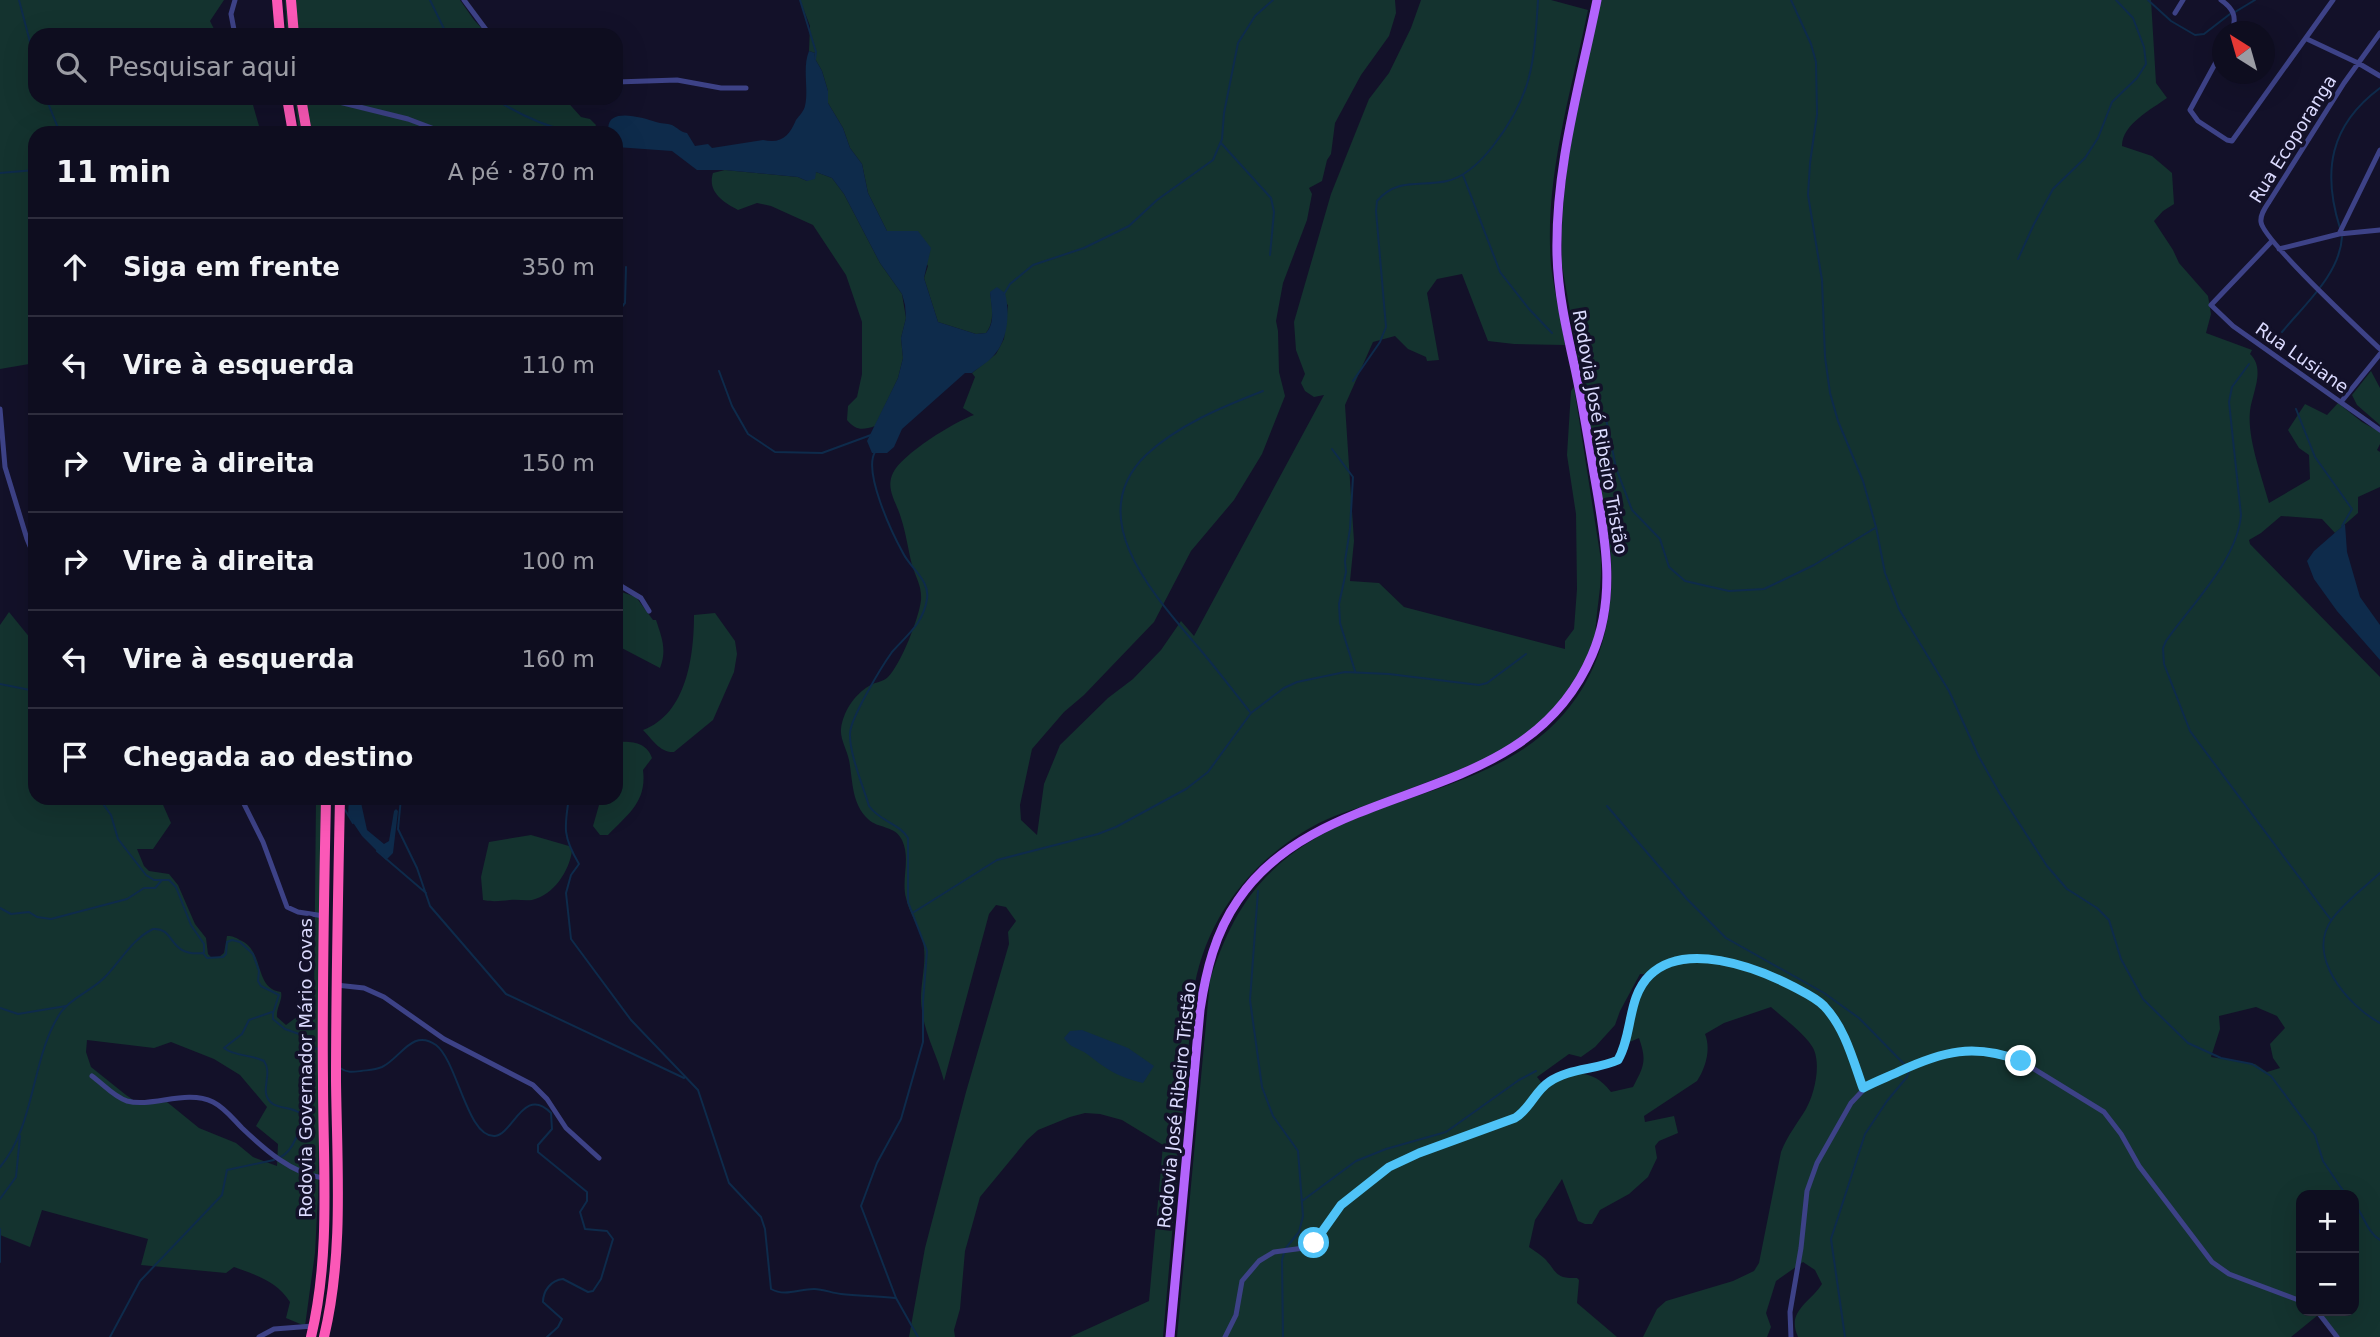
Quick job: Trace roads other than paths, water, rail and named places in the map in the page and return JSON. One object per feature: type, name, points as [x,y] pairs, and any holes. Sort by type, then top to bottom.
[{"type":"highway","points":[[277,0],[279,28]]},
{"type":"highway","points":[[291,0],[293,28]]},
{"type":"highway","points":[[288,105],[292,126]]},
{"type":"highway","points":[[303,105],[306,126]]},
{"type":"highway","name":"Rodovia Governador Mário Covas","points":[[312,1331],[323,1261],[322,1048],[326,805]]},
{"type":"highway","name":"Rodovia Governador Mário Covas","points":[[324,1337],[335,1281],[337,1243],[336,985],[340,805]]},
{"type":"main road","name":"Rodovia José Ribeiro Tristão","points":[[1170,1337],[1200,1010],[1210,960],[1220,932],[1236,902],[1255,877],[1270,863],[1306,838],[1343,820],[1457,777],[1496,758],[1525,739],[1552,716],[1577,684],[1599,638],[1607,595],[1606,542],[1563,307],[1557,256],[1563,164],[1597,0]]},
{"type":"street","points":[[234,28],[231,14],[235,0]]},
{"type":"street","points":[[464,0],[486,28]]},
{"type":"street","points":[[2175,13],[2183,0]]},
{"type":"street","points":[[2221,0],[2232,8],[2234,21]]},
{"type":"street","points":[[2232,8],[2237,0]]},
{"type":"street","points":[[2275,83],[2333,0]]},
{"type":"street","name":"Rua Ecoporanga","points":[[2380,33],[2262,213],[2262,224],[2279,249],[2380,354]]},
{"type":"street","points":[[2307,39],[2380,76]]},
{"type":"street","points":[[2212,68],[2190,110],[2198,121],[2227,140],[2232,141],[2274,84]]},
{"type":"street","points":[[623,82],[677,80],[721,88],[746,88]]},
{"type":"street","points":[[351,105],[426,126]]},
{"type":"street","points":[[2339,234],[2380,150]]},
{"type":"street","points":[[2279,249],[2339,234],[2380,230]]},
{"type":"street","name":"Rua Lusiane","points":[[2273,241],[2211,306],[2233,326],[2380,430]]},
{"type":"street","points":[[2341,402],[2380,354]]},
{"type":"street","points":[[0,409],[7,475],[28,537]]},
{"type":"street","points":[[623,587],[641,598],[649,611]]},
{"type":"street","points":[[245,805],[263,842],[287,906],[298,912],[324,916]]},
{"type":"street","points":[[1225,1337],[1236,1315],[1240,1284],[1249,1271],[1274,1252],[1304,1248],[1314,1243],[1341,1205],[1389,1167],[1419,1153],[1515,1118],[1525,1111],[1542,1088],[1554,1079],[1618,1060],[1639,989],[1653,972],[1666,965],[1690,959],[1724,962],[1769,976],[1813,998],[1822,1004],[1837,1023],[1863,1088]]},
{"type":"street","points":[[336,985],[364,988],[384,997],[444,1039],[533,1085],[547,1099],[566,1128],[599,1158]]},
{"type":"street","points":[[1791,1337],[1790,1312],[1801,1248],[1805,1199],[1811,1176],[1851,1103],[1863,1088],[1919,1062],[1957,1051],[1991,1052],[2029,1065],[2107,1115],[2146,1175],[2216,1266],[2229,1274],[2296,1299]]},
{"type":"street","points":[[92,1076],[113,1093],[129,1101],[185,1098],[212,1102],[263,1147],[294,1169],[323,1178]]},
{"type":"street","points":[[2321,1316],[2337,1337]]},
{"type":"street","points":[[260,1337],[271,1330],[312,1331]]},
{"type":"water","points":[[809,51],[815,53],[814,57],[828,91],[828,103],[843,128],[850,148],[862,164],[868,193],[887,231],[918,231],[931,248],[924,278],[938,322],[976,334],[986,333],[992,319],[990,292],[997,287],[1005,293],[1007,300],[1005,333],[995,354],[972,373],[965,373],[902,429],[894,447],[887,453],[872,453],[867,441],[898,378],[903,358],[901,338],[906,318],[905,305],[902,294],[880,263],[844,194],[832,178],[816,172],[815,179],[807,181],[798,177],[697,170],[672,151],[623,148],[623,126],[609,126],[617,116],[641,118],[672,125],[687,133],[695,146],[708,144],[712,148],[780,140],[791,130],[804,108]]},
{"type":"water","points":[[2345,524],[2347,552],[2360,597],[2380,625],[2380,660],[2337,611],[2314,579],[2307,561],[2314,551]]},
{"type":"water","points":[[349,805],[362,805],[367,830],[384,844],[389,841],[394,811],[398,811],[393,853],[386,860],[362,836],[348,815]]},
{"type":"water","points":[[1082,1030],[1128,1048],[1154,1066],[1143,1083],[1113,1072],[1064,1038],[1070,1031]]},
{"type":"waterway","points":[[19,0],[28,34]]},
{"type":"waterway","points":[[430,0],[444,28]]},
{"type":"waterway","points":[[800,0],[816,52],[815,59]]},
{"type":"waterway","points":[[1004,294],[1010,284],[1033,265],[1084,248],[1129,226],[1157,200],[1213,160],[1222,139],[1224,113],[1238,43],[1255,16],[1273,0]]},
{"type":"waterway","points":[[1353,381],[1380,342],[1386,327],[1377,201],[1385,193],[1402,186],[1454,179],[1473,167],[1493,146],[1524,94],[1533,60],[1538,0]]},
{"type":"waterway","points":[[1791,0],[1816,62],[1817,114],[1808,195],[1822,280],[1825,357],[1830,393],[1838,421],[1863,481],[1885,573],[1899,609],[1949,691],[1979,757],[2000,794],[2047,866],[2067,889],[2097,908],[2109,920],[2121,959],[2143,999],[2188,1043],[2221,1058],[2252,1064],[2271,1076],[2315,1135],[2323,1161],[2343,1190]]},
{"type":"waterway","points":[[2018,259],[2053,189],[2085,158],[2098,138],[2112,102],[2137,78],[2146,64],[2144,47],[2133,18],[2116,0]]},
{"type":"waterway","points":[[2148,0],[2171,21],[2195,35],[2204,34],[2230,14]]},
{"type":"waterway","points":[[2235,12],[2255,0]]},
{"type":"waterway","points":[[2340,228],[2332,187],[2334,150],[2350,117],[2380,88]]},
{"type":"waterway","points":[[49,105],[57,126]]},
{"type":"waterway","points":[[505,105],[550,126]]},
{"type":"waterway","points":[[1221,143],[1271,198],[1274,212],[1270,255]]},
{"type":"waterway","points":[[0,173],[28,171]]},
{"type":"waterway","points":[[1463,175],[1500,272],[1552,333]]},
{"type":"waterway","points":[[2282,332],[2328,276],[2340,251],[2342,237]]},
{"type":"waterway","points":[[623,305],[626,267]]},
{"type":"waterway","points":[[2249,364],[2232,387],[2229,402],[2241,515],[2238,532],[2222,566],[2166,641],[2163,648],[2164,664],[2190,731],[2331,920]]},
{"type":"waterway","points":[[719,371],[732,406],[748,434],[775,452],[822,453],[871,435]]},
{"type":"waterway","points":[[1250,712],[1148,585],[1133,559],[1123,533],[1121,506],[1127,480],[1146,455],[1159,444],[1201,418],[1263,391]]},
{"type":"waterway","points":[[2296,409],[2315,457],[2352,509],[2342,526]]},
{"type":"waterway","points":[[1605,414],[1616,468],[1632,510],[1660,539],[1669,567],[1685,581],[1729,591],[1764,589],[1814,565],[1875,528]]},
{"type":"waterway","points":[[1332,449],[1353,477],[1346,572],[1339,604],[1340,623],[1355,671]]},
{"type":"waterway","points":[[875,452],[872,461],[873,473],[880,502],[906,559],[926,586],[927,599],[918,622],[881,668],[856,716],[850,741],[869,806],[908,838],[908,902],[927,951],[923,1042],[901,1119],[877,1163],[861,1206],[896,1298],[918,1337]]},
{"type":"waterway","points":[[914,912],[997,860],[1098,834],[1186,789],[1208,772],[1251,713],[1284,688],[1297,682],[1345,672],[1389,674],[1479,685],[1487,683],[1526,654]]},
{"type":"waterway","points":[[0,684],[28,690]]},
{"type":"waterway","points":[[104,805],[111,815],[118,839],[146,875],[154,880],[169,880],[176,887],[191,925],[204,944],[204,952]]},
{"type":"waterway","points":[[400,805],[398,829],[417,868],[430,906],[506,994],[684,1078]]},
{"type":"waterway","points":[[568,805],[566,832],[579,864],[571,875],[566,893],[571,939],[631,1020],[698,1090],[729,1183],[761,1217],[765,1229],[771,1289],[787,1293],[817,1289],[841,1294],[895,1298]]},
{"type":"waterway","points":[[1607,806],[1687,899],[1726,938],[1824,993],[1859,1018],[1909,1072],[1865,1134],[1831,1239],[1845,1337]]},
{"type":"waterway","points":[[345,810],[353,823]]},
{"type":"waterway","points":[[377,851],[426,893]]},
{"type":"waterway","points":[[2380,873],[2333,918],[2325,932],[2324,948],[2327,963],[2343,992],[2355,1005],[2380,1023]]},
{"type":"waterway","points":[[0,908],[11,914],[29,912],[37,917],[51,919],[127,899],[144,888],[155,888],[162,880]]},
{"type":"waterway","points":[[1258,891],[1250,1000],[1262,1087],[1273,1116],[1298,1151],[1303,1216],[1299,1232],[1286,1248]]},
{"type":"waterway","points":[[0,1167],[12,1150],[20,1131],[44,1049],[51,1030],[65,1007],[99,983],[132,945],[153,929],[165,932],[183,951],[203,953]]},
{"type":"waterway","points":[[204,954],[207,958],[223,957],[226,954],[227,942],[240,942],[253,954],[261,986],[279,995],[273,1019],[285,1029],[299,1034],[317,1049]]},
{"type":"waterway","points":[[0,1008],[18,1014],[66,1006]]},
{"type":"waterway","points":[[272,1012],[249,1020],[242,1034],[224,1048],[264,1061],[267,1066],[268,1100],[276,1106],[300,1113],[296,1138],[289,1150],[279,1158]]},
{"type":"waterway","points":[[340,1068],[353,1072],[379,1068],[389,1063],[413,1042],[428,1041],[444,1054],[470,1113],[485,1133],[495,1136],[501,1133],[526,1107],[533,1104],[542,1106],[551,1113],[552,1129],[538,1145],[538,1152],[587,1192],[587,1201],[580,1212],[585,1229],[607,1231],[613,1239],[601,1279],[593,1291],[588,1292],[563,1279],[555,1281],[546,1290],[543,1302],[562,1319],[547,1337]]},
{"type":"waterway","points":[[1302,1201],[1356,1161],[1386,1149],[1446,1132],[1536,1071]]},
{"type":"waterway","points":[[0,1199],[16,1177],[20,1136]]},
{"type":"waterway","points":[[110,1337],[140,1281],[222,1195],[227,1170],[274,1160]]},
{"type":"waterway","points":[[2359,1210],[2380,1240]]},
{"type":"waterway","points":[[0,1229],[0,1262]]},
{"type":"waterway","points":[[1283,1337],[1284,1253]]}]
